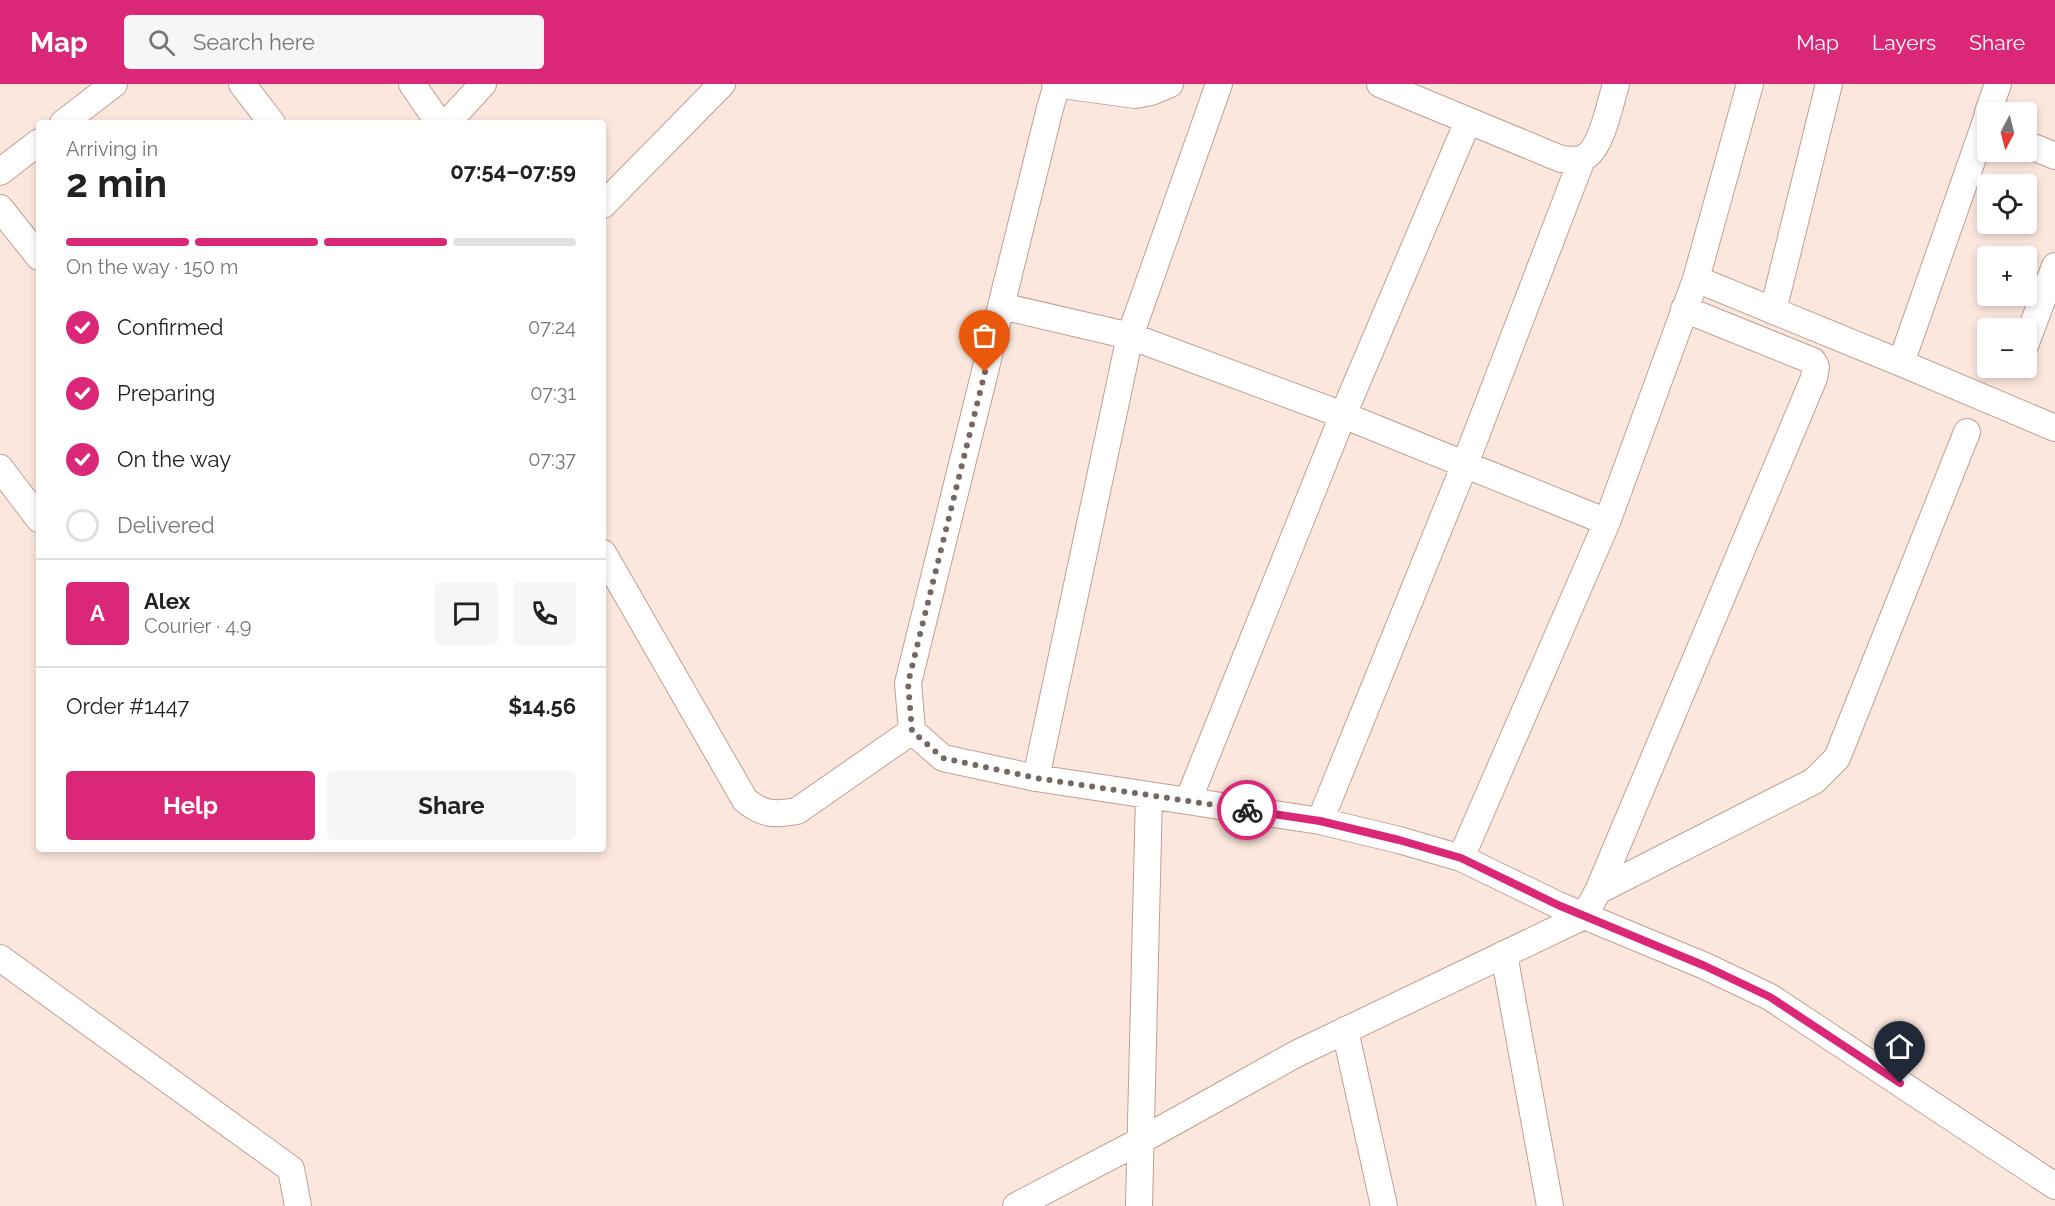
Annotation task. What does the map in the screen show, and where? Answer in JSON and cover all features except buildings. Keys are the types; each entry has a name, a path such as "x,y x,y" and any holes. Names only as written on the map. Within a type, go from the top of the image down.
{"street":[{"path":"67,120 114,84"},
{"path":"242,84 270,120"},
{"path":"412,84 437,120"},
{"path":"450,120 483,84"},
{"path":"606,201 722,84"},
{"path":"1170,84 1151,92 1135,95 1056,85 908,683 912,731 943,758 1036,778 1320,821 1461,858 1584,916 1705,966 1770,997 2055,1186"},
{"path":"1036,778 1130,336 1219,84"},
{"path":"1380,84 1561,159 1582,159"},
{"path":"1320,821 1465,464 1582,159 1593,151 1600,138 1616,84"},
{"path":"1461,858 1607,522 1695,279 1750,84"},
{"path":"1773,311 1829,84"},
{"path":"1993,102 1998,84"},
{"path":"1188,801 1343,415 1468,121"},
{"path":"0,172 36,144"},
{"path":"1901,363 1977,149"},
{"path":"2037,149 2055,156"},
{"path":"0,208 36,253"},
{"path":"2035,318 2055,266"},
{"path":"1695,279 2055,428"},
{"path":"1001,306 1130,336 1343,415 1607,522"},
{"path":"1016,1206 1140,1141 1296,1054 1584,916 1598,891 1810,389 1816,367 1813,360 1684,309"},
{"path":"1598,891 1814,781 1837,758 1967,432"},
{"path":"0,468 36,515"},
{"path":"606,558 745,800 757,810 777,814 796,810 912,731"},
{"path":"1139,1206 1149,795"},
{"path":"1504,954 1550,1206"},
{"path":"0,958 291,1169 297,1206"},
{"path":"1345,1030 1384,1206"}],"way so far":[{"path":"985,372 908,683 912,731 943,758 1036,778 1247,810"}],"route":[{"path":"1247,810 1320,821 1461,858 1558,905 1705,966 1770,997 1900,1083"}]}
